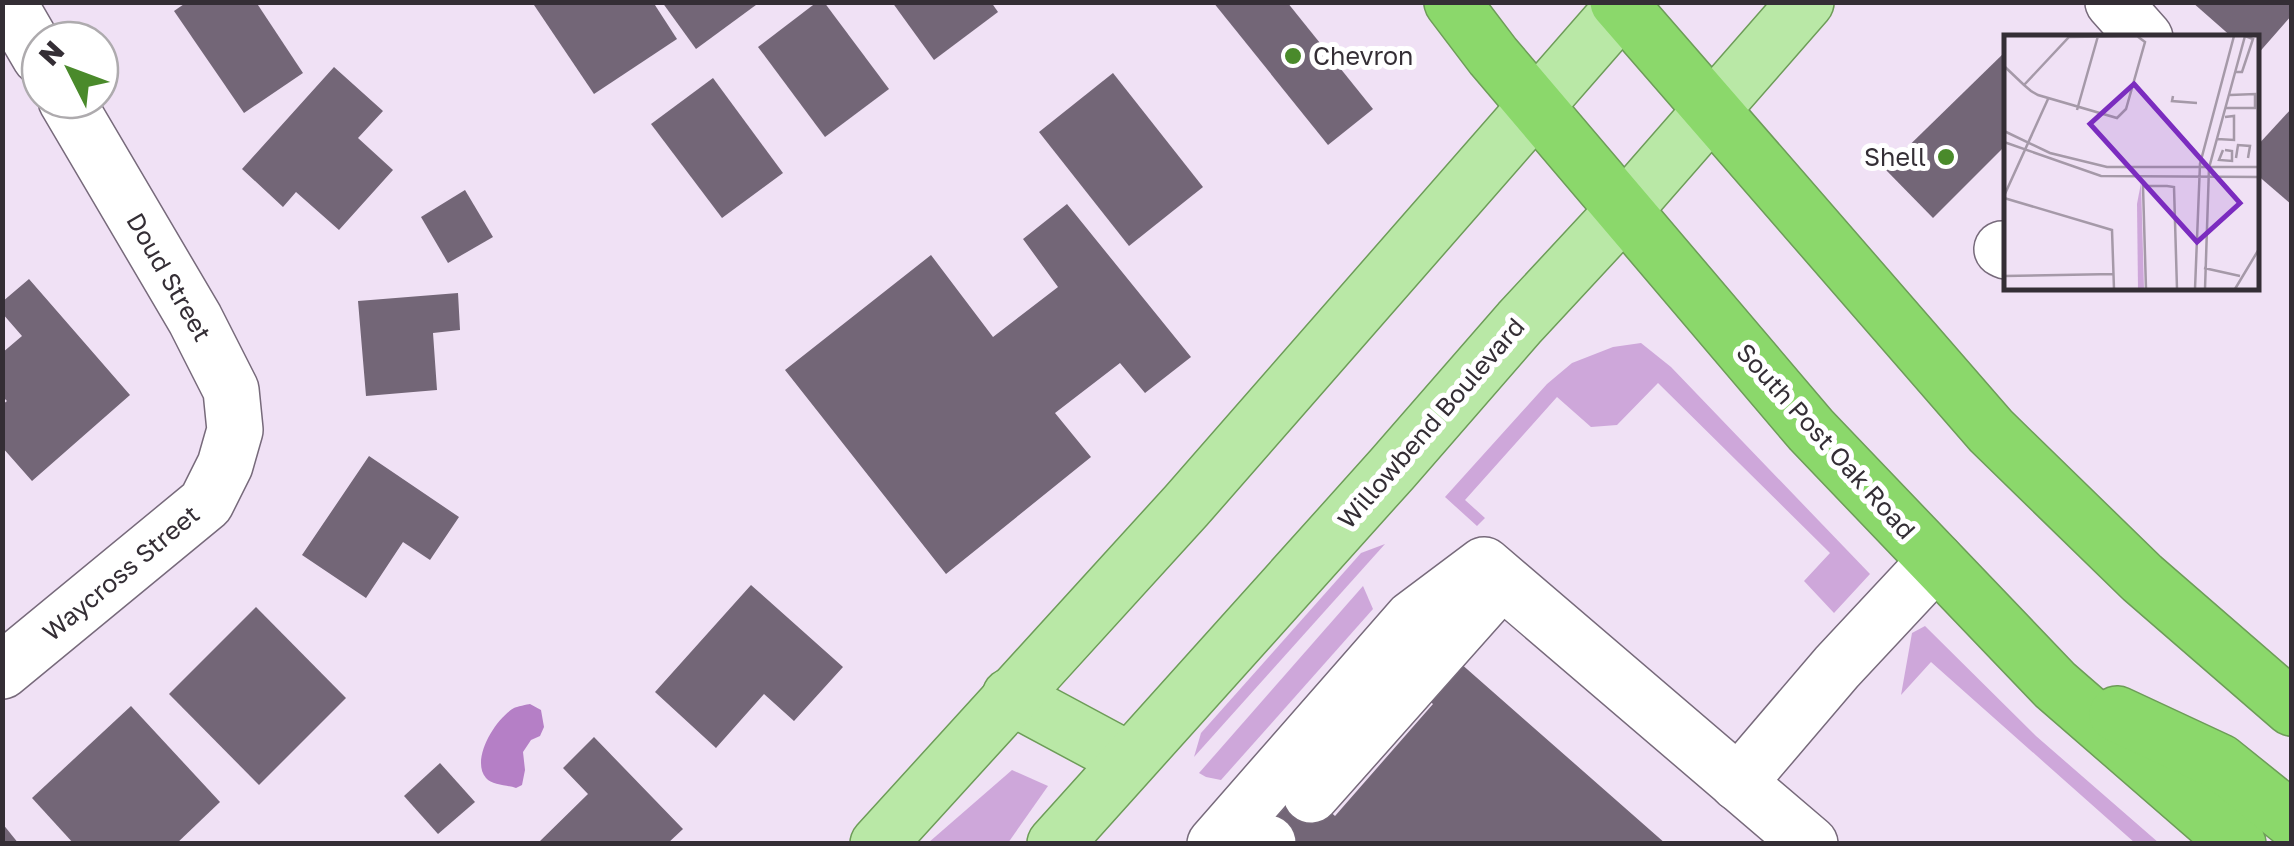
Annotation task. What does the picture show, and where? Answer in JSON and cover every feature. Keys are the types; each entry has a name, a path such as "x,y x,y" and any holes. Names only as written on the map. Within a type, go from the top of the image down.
{"highway":[{"name":"South Post Oak Road","path":"1452,2 1811,430 2055,685 2238,844"},
{"path":"1622,4 1711,112 1991,431 2142,578 2292,708"},
{"path":"2055,685 2220,762 2292,820"}],"main road":[{"name":"Willowbend Boulevard","path":"1056,844 1806,2"},
{"path":"878,844 1186,506 1537,108 1622,4"},
{"path":"1010,696 1129,760"}],"street":[{"path":"2113,2 2141,35"},
{"name":"Doud Street","path":"78,120 196,319 231,390 236,430 226,464"},
{"name":"Waycross Street","path":"2,671 206,504 226,464"},
{"path":"1738,783 1837,667 1936,561"},
{"path":"1239,842 1412,619 1484,565 1810,844"},
{"path":"1311,794 1501,581"}],"shaded area":[{"path":"1641,343 1671,367 1870,574 1834,613 1804,581 1830,553 1658,383 1617,425 1591,427 1557,397 1465,500 1485,518 1477,526 1445,497 1547,384 1572,363 1613,347"},
{"path":"1385,544 1194,757 1201,733 1361,553"},
{"path":"1363,586 1373,609 1221,780 1199,773"},
{"path":"1925,626 2036,736 2159,843 2135,843 1931,662 1901,695 1912,633"},
{"path":"530,704 541,710 544,727 523,752 522,785 516,788 492,782 482,770 487,740 507,713"},
{"path":"1012,770 1048,786 1008,843 928,843"}],"building":[{"path":"187,2 256,2 303,73 244,113 174,11"},
{"path":"532,2 653,2 677,39 594,94"},
{"path":"662,2 760,2 696,49"},
{"path":"817,2 824,2 889,89 825,137 758,47"},
{"path":"892,2 991,2 998,12 934,60"},
{"name":"Chevron","path":"1213,2 1287,2 1373,109 1328,145"},
{"path":"2192,2 2292,2 2292,15 2259,53 2259,35 2230,35"},
{"name":"Shell","path":"2004,53 2004,147 1933,218 1885,169"},
{"path":"334,67 383,111 358,138 393,170 339,230 296,192 283,207 242,169"},
{"path":"1113,73 1203,187 1129,246 1039,132"},
{"path":"713,78 783,173 722,218 651,124"},
{"path":"2292,108 2292,205 2259,177 2259,144"},
{"path":"465,190 493,237 448,263 421,217"},
{"path":"1067,204 1191,357 1145,393 1120,363 1055,413 1091,457 946,574 785,370 931,255 993,337 1058,287 1023,239"},
{"path":"29,279 130,395 32,481 2,447 2,405 7,401 2,396 2,353 22,336 2,313 2,302"},
{"path":"458,293 460,330 433,333 437,390 366,396 358,301"},
{"path":"369,456 459,517 430,560 403,542 366,598 302,555"},
{"path":"751,585 843,667 794,721 764,694 716,748 655,692"},
{"path":"256,607 346,698 259,785 169,694"},
{"path":"1451,655 1666,844 1269,844 1260,836 1303,787 1335,816 1433,704 1419,692"},
{"path":"131,706 220,802 176,844 74,844 32,798"},
{"path":"594,737 683,829 667,844 537,844 588,794 563,768"},
{"path":"440,763 475,802 438,834 404,796"},
{"path":"2,823 19,844 2,844"}],"place":[{"name":"Chevron","path":"1293,56"},
{"name":"Shell","path":"1946,157"}]}
